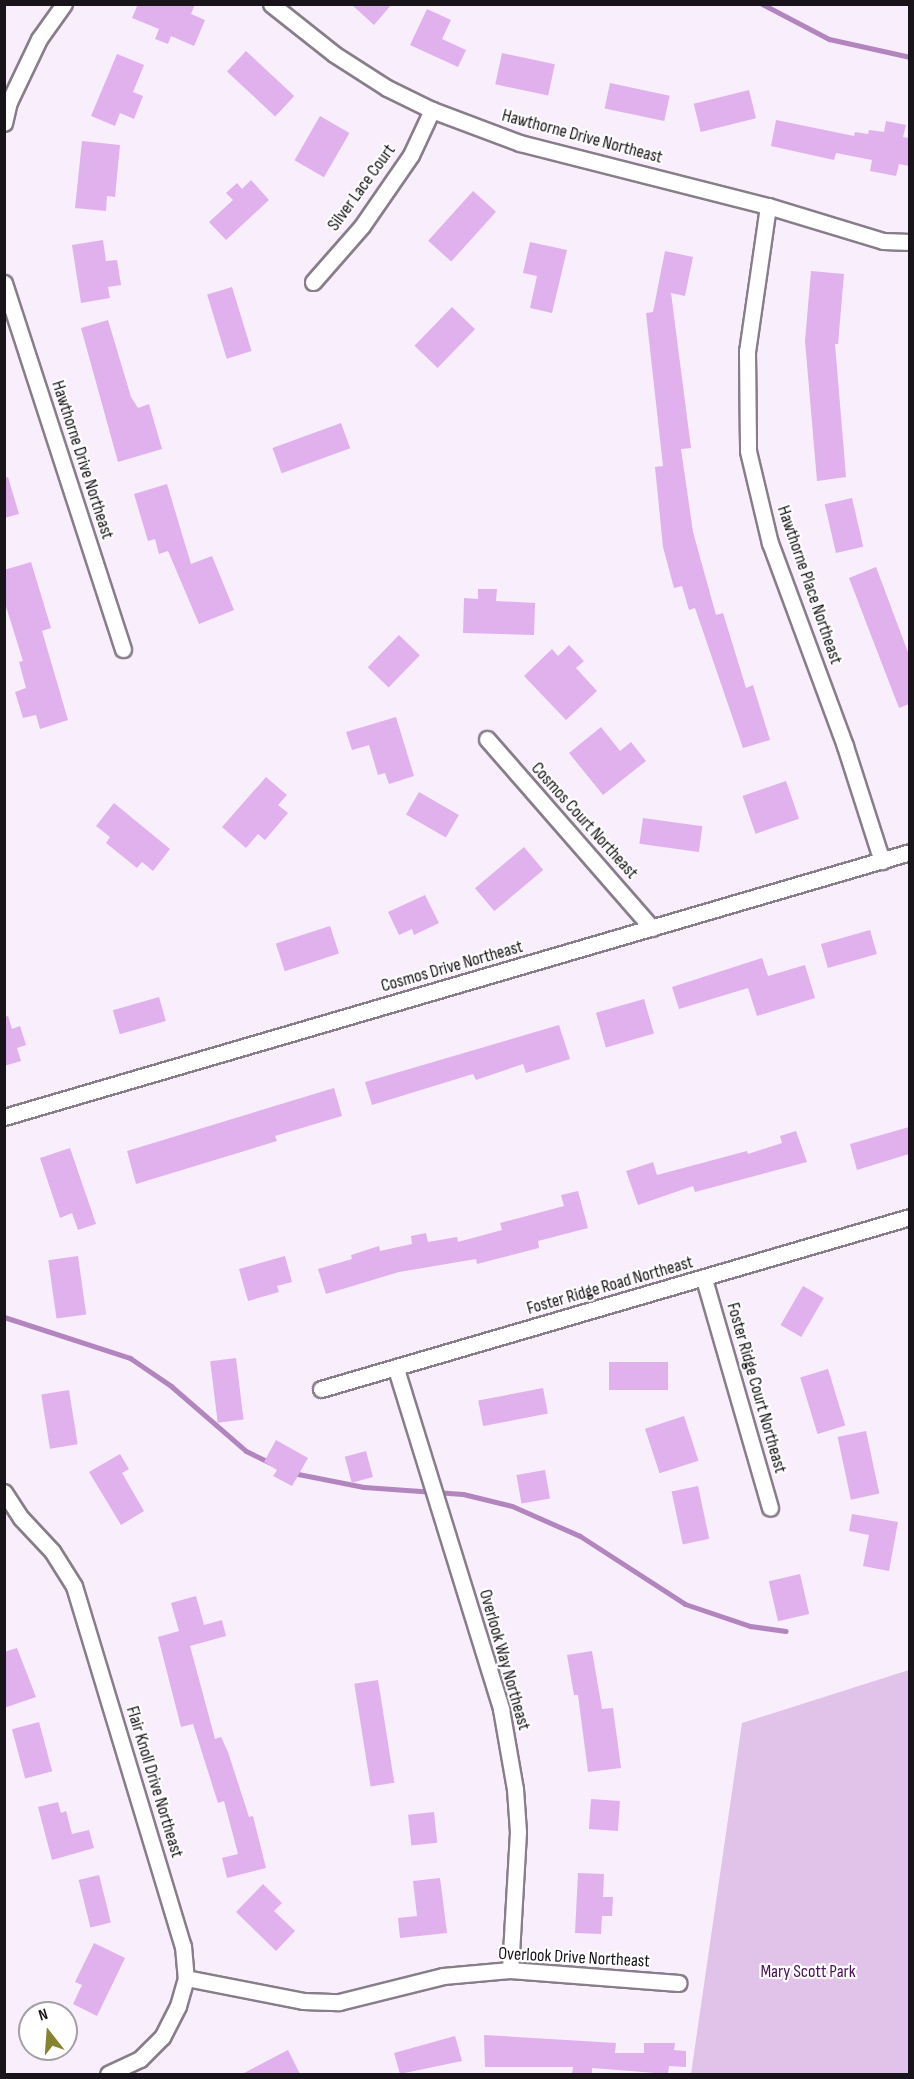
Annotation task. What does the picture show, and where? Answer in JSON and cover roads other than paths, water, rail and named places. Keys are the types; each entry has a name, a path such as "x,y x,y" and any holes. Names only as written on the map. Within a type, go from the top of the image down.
{"street":[{"path":"4,123 9,102 39,39 64,4"},
{"name":"Hawthorne Drive Northeast","path":"271,4 334,54 432,110 520,143 768,206 883,241 909,242"},
{"name":"Silver Lace Court","path":"313,282 362,226 411,154 432,110"},
{"name":"Hawthorne Place Northeast","path":"768,206 747,351 748,451 770,543 845,746 882,861"},
{"name":"Hawthorne Drive Northeast","path":"4,282 7,300 123,649"},
{"name":"Cosmos Court Northeast","path":"487,739 652,928"},
{"name":"Cosmos Drive Northeast","path":"4,1118 909,852"},
{"name":"Foster Ridge Road Northeast","path":"321,1389 704,1279 909,1217"},
{"name":"Foster Ridge Court Northeast","path":"704,1279 770,1508"},
{"name":"Overlook Way Northeast","path":"396,1369 501,1710 515,1789 518,1832 510,1970"},
{"name":"Flair Knoll Drive Northeast","path":"4,1492 21,1518 52,1551 74,1586 183,1946 186,1978 178,2007 162,2037 140,2059 108,2074"},
{"name":"Overlook Drive Northeast","path":"186,1978 303,2001 339,2002 443,1976 510,1970 678,1983"}],"waterway":[{"path":"762,4 829,39 910,57"},
{"path":"4,1317 130,1358 171,1386 246,1451 271,1463"},
{"path":"293,1473 364,1487 463,1494 512,1506 580,1536 685,1604 750,1626 786,1631"}],"park label":[{"name":"Mary Scott Park","path":"808,1972"}]}
